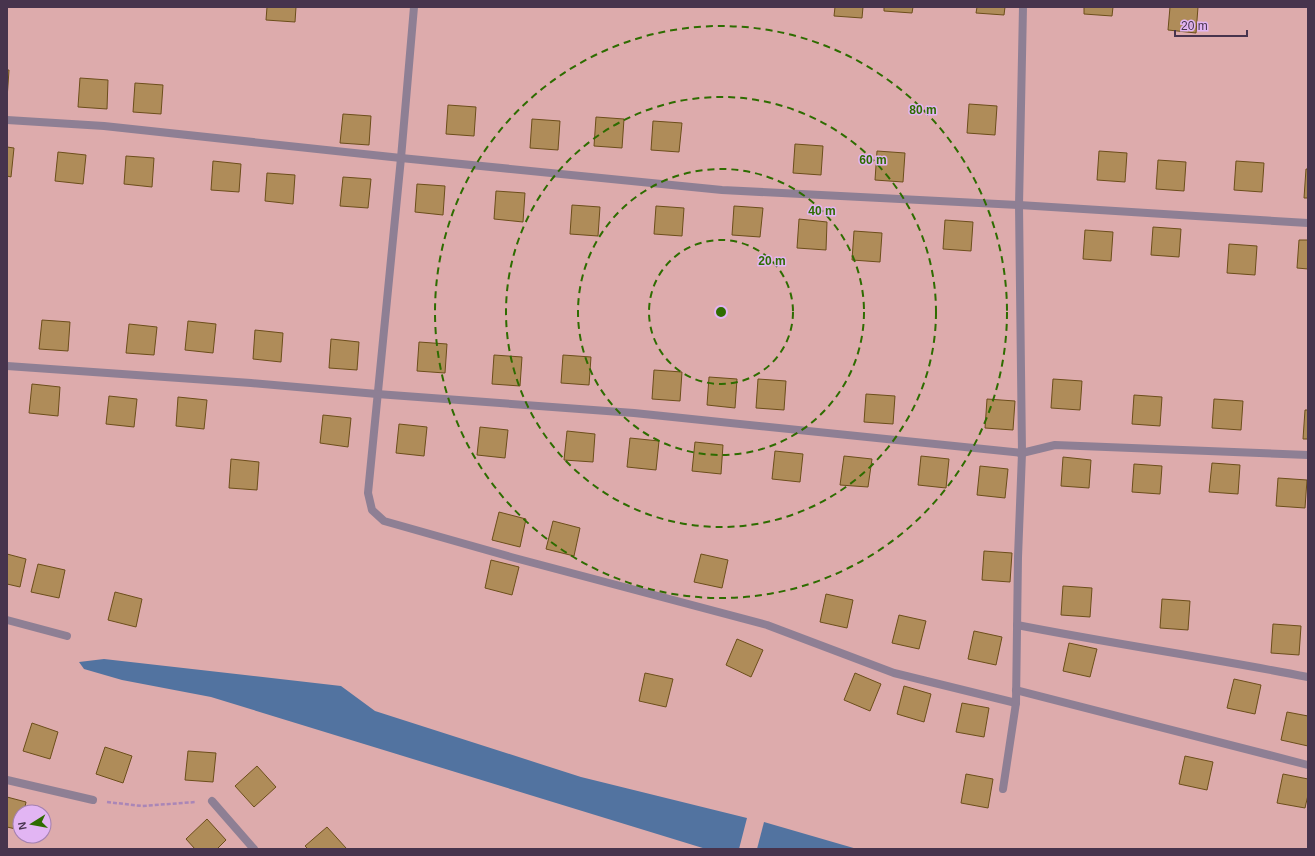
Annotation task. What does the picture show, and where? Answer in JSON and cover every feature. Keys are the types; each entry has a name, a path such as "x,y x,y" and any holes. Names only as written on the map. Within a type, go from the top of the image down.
{"lane":[{"path":"414,7 401,158 368,493 372,510 384,521 767,625 894,673 1016,703"},
{"path":"1003,789 1016,703 1022,453 1019,205 1023,7"},
{"path":"7,120 104,126 401,158 722,190 1019,205 1308,223"},
{"path":"7,366 243,382 377,394 634,413 1022,453 1055,445 1308,455"},
{"path":"7,620 67,636"},
{"path":"1017,625 1308,677"},
{"path":"1016,690 1308,765"},
{"path":"7,780 93,800"},
{"path":"212,801 254,849"}],"path":[{"path":"93,800 142,806 175,805 212,801"}],"shaded area":[{"path":"7,7 1308,7 1308,849 7,849"}],"water":[{"path":"104,659 341,686 375,711 581,777 747,818 739,849 706,849 211,697 122,680 84,669 79,662"},
{"path":"764,822 857,849 757,849"}],"building":[{"path":"267,7 296,7 295,22 266,20"},
{"path":"835,7 863,7 862,18 834,16"},
{"path":"884,7 913,7 912,13 884,11"},
{"path":"977,7 1005,7 1004,15 976,13"},
{"path":"1084,7 1113,7 1112,16 1084,14"},
{"path":"1170,7 1198,7 1196,33 1168,30"},
{"path":"7,70 9,70 7,99"},
{"path":"80,78 108,80 107,109 78,107"},
{"path":"135,83 163,85 161,114 133,112"},
{"path":"969,104 997,106 995,135 967,133"},
{"path":"448,105 476,107 474,136 446,134"},
{"path":"343,114 371,116 369,145 340,143"},
{"path":"596,117 624,119 622,148 594,146"},
{"path":"532,119 560,121 558,150 530,148"},
{"path":"653,121 682,123 679,152 651,150"},
{"path":"795,144 823,146 821,175 793,173"},
{"path":"7,147 14,148 11,177 7,176"},
{"path":"877,151 905,153 903,182 875,180"},
{"path":"1099,151 1127,153 1125,182 1097,180"},
{"path":"58,152 86,155 83,184 55,181"},
{"path":"126,156 154,158 152,187 124,184"},
{"path":"1158,160 1186,162 1184,191 1156,189"},
{"path":"213,161 241,164 239,192 211,190"},
{"path":"1236,161 1264,163 1262,192 1234,190"},
{"path":"1306,169 1308,169 1308,198 1304,198"},
{"path":"267,173 295,175 293,204 265,201"},
{"path":"343,177 371,179 368,208 340,206"},
{"path":"417,184 445,186 443,215 415,212"},
{"path":"496,191 525,193 523,222 494,219"},
{"path":"572,205 600,207 598,236 570,234"},
{"path":"656,206 684,208 682,236 654,234"},
{"path":"734,206 763,208 760,237 732,235"},
{"path":"799,219 827,222 826,250 797,248"},
{"path":"945,220 973,222 971,251 943,249"},
{"path":"1153,227 1181,229 1179,257 1151,255"},
{"path":"1085,230 1113,232 1111,261 1083,259"},
{"path":"854,231 882,233 880,262 852,260"},
{"path":"1299,240 1308,240 1308,269 1297,268"},
{"path":"1229,244 1257,246 1255,275 1227,273"},
{"path":"42,320 70,322 68,351 39,349"},
{"path":"188,321 216,324 213,353 185,350"},
{"path":"129,324 157,327 154,355 126,353"},
{"path":"255,330 283,333 281,362 253,359"},
{"path":"331,339 359,342 357,370 329,368"},
{"path":"419,342 447,344 445,373 417,371"},
{"path":"494,355 522,357 520,386 492,384"},
{"path":"563,355 591,357 589,385 561,383"},
{"path":"654,370 682,372 680,401 652,399"},
{"path":"709,377 737,379 735,408 707,405"},
{"path":"758,379 786,381 784,410 756,408"},
{"path":"1053,379 1082,381 1080,410 1051,408"},
{"path":"32,384 60,387 58,416 29,413"},
{"path":"866,394 895,396 893,424 864,422"},
{"path":"1134,395 1162,397 1160,426 1132,424"},
{"path":"109,396 137,399 134,427 106,424"},
{"path":"178,397 207,400 204,429 176,426"},
{"path":"987,399 1015,401 1013,430 985,428"},
{"path":"1214,399 1243,401 1241,430 1212,428"},
{"path":"1305,410 1308,410 1308,439 1303,439"},
{"path":"323,415 351,418 348,447 320,443"},
{"path":"399,424 427,427 424,456 396,453"},
{"path":"480,427 508,430 505,458 477,455"},
{"path":"567,431 595,434 593,462 564,460"},
{"path":"630,438 659,441 656,470 627,467"},
{"path":"695,442 723,445 721,474 692,471"},
{"path":"775,451 803,454 800,482 772,479"},
{"path":"844,456 872,459 868,487 840,485"},
{"path":"921,456 949,459 946,488 918,485"},
{"path":"1063,457 1091,460 1089,488 1061,486"},
{"path":"231,459 259,462 257,490 229,488"},
{"path":"1212,463 1240,465 1238,494 1209,492"},
{"path":"1134,464 1162,466 1160,494 1132,492"},
{"path":"980,466 1008,469 1005,498 977,495"},
{"path":"1278,478 1307,480 1305,508 1276,506"},
{"path":"499,512 526,519 520,547 492,540"},
{"path":"553,521 580,528 574,556 546,549"},
{"path":"984,551 1012,553 1010,582 982,580"},
{"path":"7,554 26,559 20,587 7,584"},
{"path":"701,554 728,560 722,588 694,582"},
{"path":"491,560 519,567 512,595 485,588"},
{"path":"38,564 65,570 59,598 31,592"},
{"path":"1063,586 1092,588 1090,617 1061,615"},
{"path":"115,592 142,599 136,627 108,620"},
{"path":"826,594 853,600 847,628 820,622"},
{"path":"1162,599 1190,601 1188,630 1160,628"},
{"path":"899,615 926,621 919,649 892,643"},
{"path":"1273,624 1301,626 1299,655 1271,653"},
{"path":"974,631 1002,637 996,665 968,659"},
{"path":"737,639 763,650 751,677 726,665"},
{"path":"1069,643 1097,649 1090,677 1063,671"},
{"path":"645,673 673,679 666,707 639,701"},
{"path":"855,673 881,684 870,711 844,700"},
{"path":"1234,679 1261,685 1255,714 1227,708"},
{"path":"904,686 931,694 924,722 897,714"},
{"path":"962,703 989,708 984,737 956,732"},
{"path":"1287,712 1308,716 1308,746 1281,740"},
{"path":"32,723 58,732 50,759 23,751"},
{"path":"105,747 132,756 123,783 96,774"},
{"path":"188,751 216,753 213,782 185,780"},
{"path":"1185,756 1213,762 1207,790 1179,784"},
{"path":"257,766 276,787 254,807 235,786"},
{"path":"966,774 993,779 988,808 961,803"},
{"path":"1283,774 1308,779 1308,795 1305,808 1277,803"},
{"path":"7,797 26,802 26,804 12,804 12,828 7,827"},
{"path":"207,819 226,840 217,849 195,849 186,839"},
{"path":"327,827 346,848 308,849 305,846"}]}
